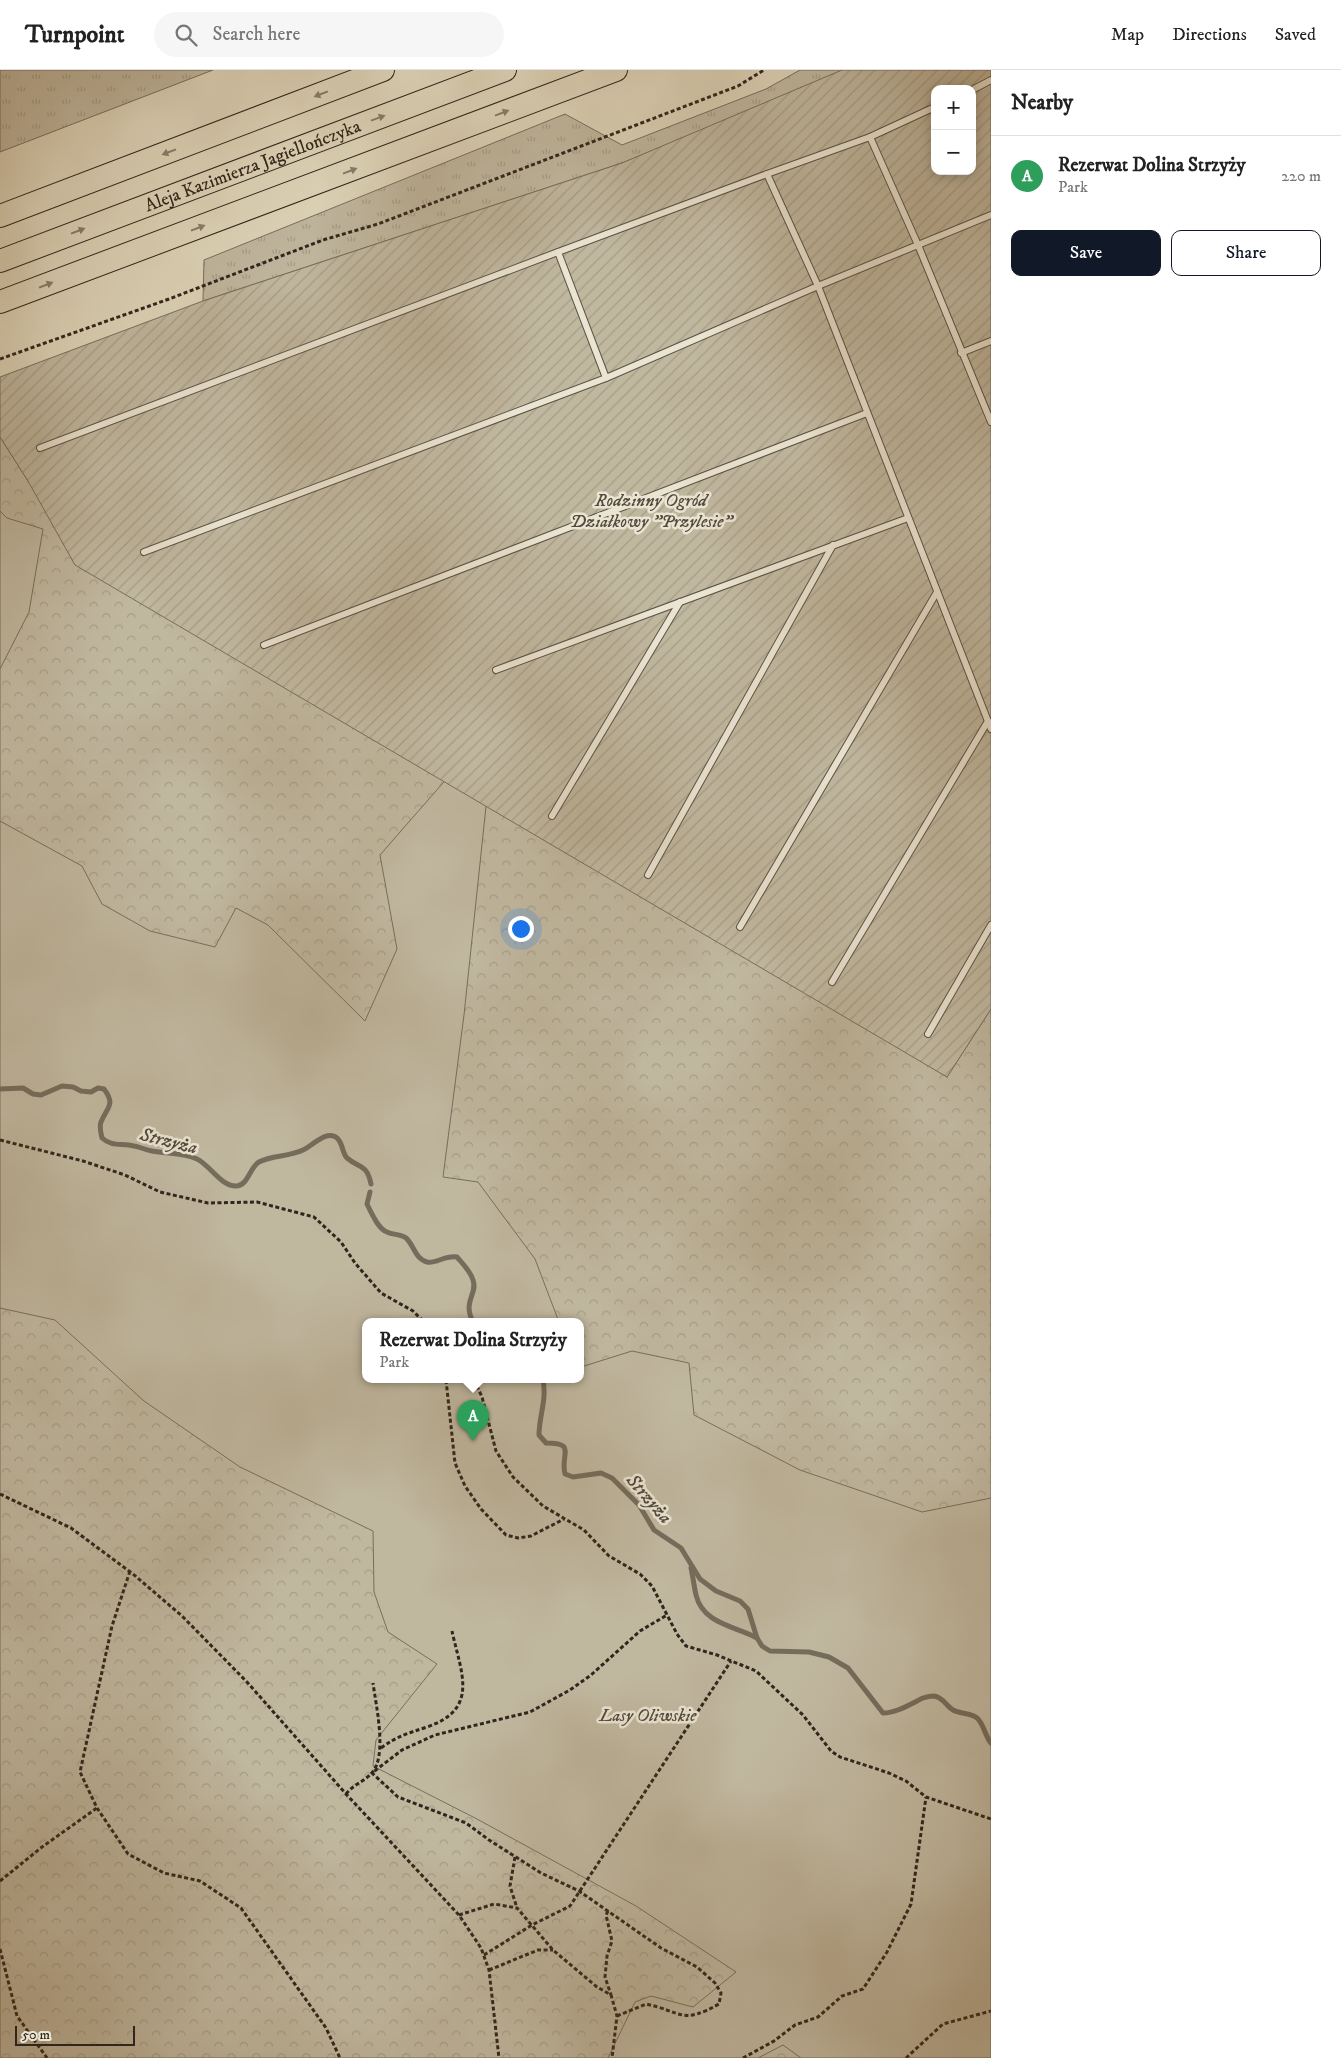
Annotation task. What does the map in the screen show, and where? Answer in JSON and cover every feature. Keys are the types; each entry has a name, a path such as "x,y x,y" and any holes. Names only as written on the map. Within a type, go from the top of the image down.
{"highway":[{"path":"0,216 383,70"},
{"name":"Aleja Kazimierza Jagiellończyka","path":"0,261 505,70"},
{"path":"0,302 616,70"},
{"path":"0,209 63,192"}],"lane":[{"path":"976,88 991,80"},
{"path":"40,448 558,252 870,137 931,109"},
{"path":"870,137 918,245 991,422"},
{"path":"768,174 818,286 991,729"},
{"path":"144,552 606,378 818,286 991,215"},
{"path":"558,252 606,378"},
{"path":"961,353 991,341"},
{"path":"264,645 867,414"},
{"path":"496,670 908,518"},
{"path":"648,875 833,546"},
{"path":"740,927 937,592"},
{"path":"552,816 680,602"},
{"path":"832,982 988,721"},
{"path":"928,1034 991,925"}],"path":[{"path":"0,359 169,299 323,240 378,224 738,86 764,70"},
{"path":"0,1140 125,1175 160,1192 208,1203 257,1202 314,1217 340,1242 381,1293 420,1318"},
{"path":"446,1383 455,1463 465,1486 481,1509 506,1536 518,1538 531,1536 564,1519"},
{"path":"475,1383 482,1397 496,1450 513,1477 543,1506 584,1530 608,1556 640,1574 652,1586 666,1615 686,1646 756,1671 803,1715 830,1751 840,1757 889,1773 906,1781 926,1797 991,1819"},
{"path":"0,1494 72,1528 130,1571 189,1622 247,1682 346,1794 459,1915 472,1933 490,1970 499,2058"},
{"path":"130,1571 112,1626 80,1772 97,1808 128,1854 164,1873 200,1881 241,1908 326,2028 340,2058"},
{"path":"346,1794 402,1750 435,1735 530,1712 570,1690 591,1675 640,1631 666,1615"},
{"path":"381,1748 396,1737 443,1721 460,1704 464,1688 452,1631"},
{"path":"484,1955 532,1925 570,1906 731,1661"},
{"path":"372,1773 381,1748 373,1683"},
{"path":"372,1773 398,1797 466,1822 541,1873 579,1891 661,1948 697,1968 715,1983 721,1993 718,2004 702,2014 687,2017 646,2004 617,2016"},
{"path":"743,2058 774,2041 795,2025 818,2017 842,1996 863,1989 887,1952 911,1904 926,1797"},
{"path":"0,1881 42,1847 97,1808"},
{"path":"515,1857 510,1886 517,1908 553,1950 597,1987 611,1995"},
{"path":"459,1915 494,1904 517,1908"},
{"path":"608,1911 606,1915 612,1940 607,1956 605,1977 617,2016 612,2058"},
{"path":"0,1949 17,2016 47,2058"},
{"path":"490,1970 538,1950 553,1950"},
{"path":"906,2058 943,2024 991,2011"}],"green space":[{"path":"0,70 213,70 0,152"},
{"path":"800,70 858,70 622,163 203,301 204,260 565,114 622,145 766,89"},
{"name":"Rodzinny Ogród Działkowy \"Przylesie\"","path":"842,70 991,70 991,1009 947,1077 75,565 28,481 0,437 0,377 203,301 622,163"},
{"name":"Lasy Oliwskie","path":"0,437 28,481 947,1077 991,1009 991,2058 0,2058"},
{"path":"0,511 7,518 43,529 29,612 0,669"},
{"path":"449,776 487,797 464,1015 443,1177 478,1182 535,1259 557,1318 362,1318 362,1383 584,1383 584,1366 632,1351 689,1363 694,1415 800,1470 922,1512 991,1498 991,2058 801,2058 783,2045 758,2058 608,2058 635,2002 651,1996 693,2007 736,1972 636,1906 477,1819 373,1766 376,1740 437,1664 388,1632 374,1592 373,1531 240,1467 144,1401 55,1320 0,1308 0,821 82,866 102,904 150,931 215,947 236,908 268,925 365,1021 397,949 380,855"}],"waterway":[{"name":"Strzyża","path":"0,1089 23,1088 33,1094 41,1095 62,1086 91,1092 98,1088 104,1089 108,1094 110,1103 100,1124 100,1130 102,1138 106,1141 113,1144 136,1146 152,1151 192,1157 202,1162 226,1183 237,1186 244,1183 259,1162 298,1152 324,1137 333,1136 339,1140 347,1158 365,1170 371,1184"},
{"name":"Strzyża","path":"370,1192 367,1204 375,1220 384,1230 406,1238 417,1255 427,1262 457,1257 466,1268 472,1277 474,1285 469,1303 472,1318"},
{"name":"Strzyża","path":"543,1383 544,1394 539,1435 546,1443 561,1445 564,1448 565,1474 573,1477 601,1473 612,1478 639,1505 654,1530 681,1548 700,1579 716,1591 740,1601 748,1609 757,1638 762,1646 770,1651 809,1652 829,1657 848,1668 883,1713 898,1710 924,1698 937,1697 953,1710 976,1717 982,1724 991,1743"},
{"path":"691,1568 696,1595 705,1612 721,1623 757,1638"}],"place":[{"name":"Rezerwat Dolina Strzyży","path":"473,1441"}]}
